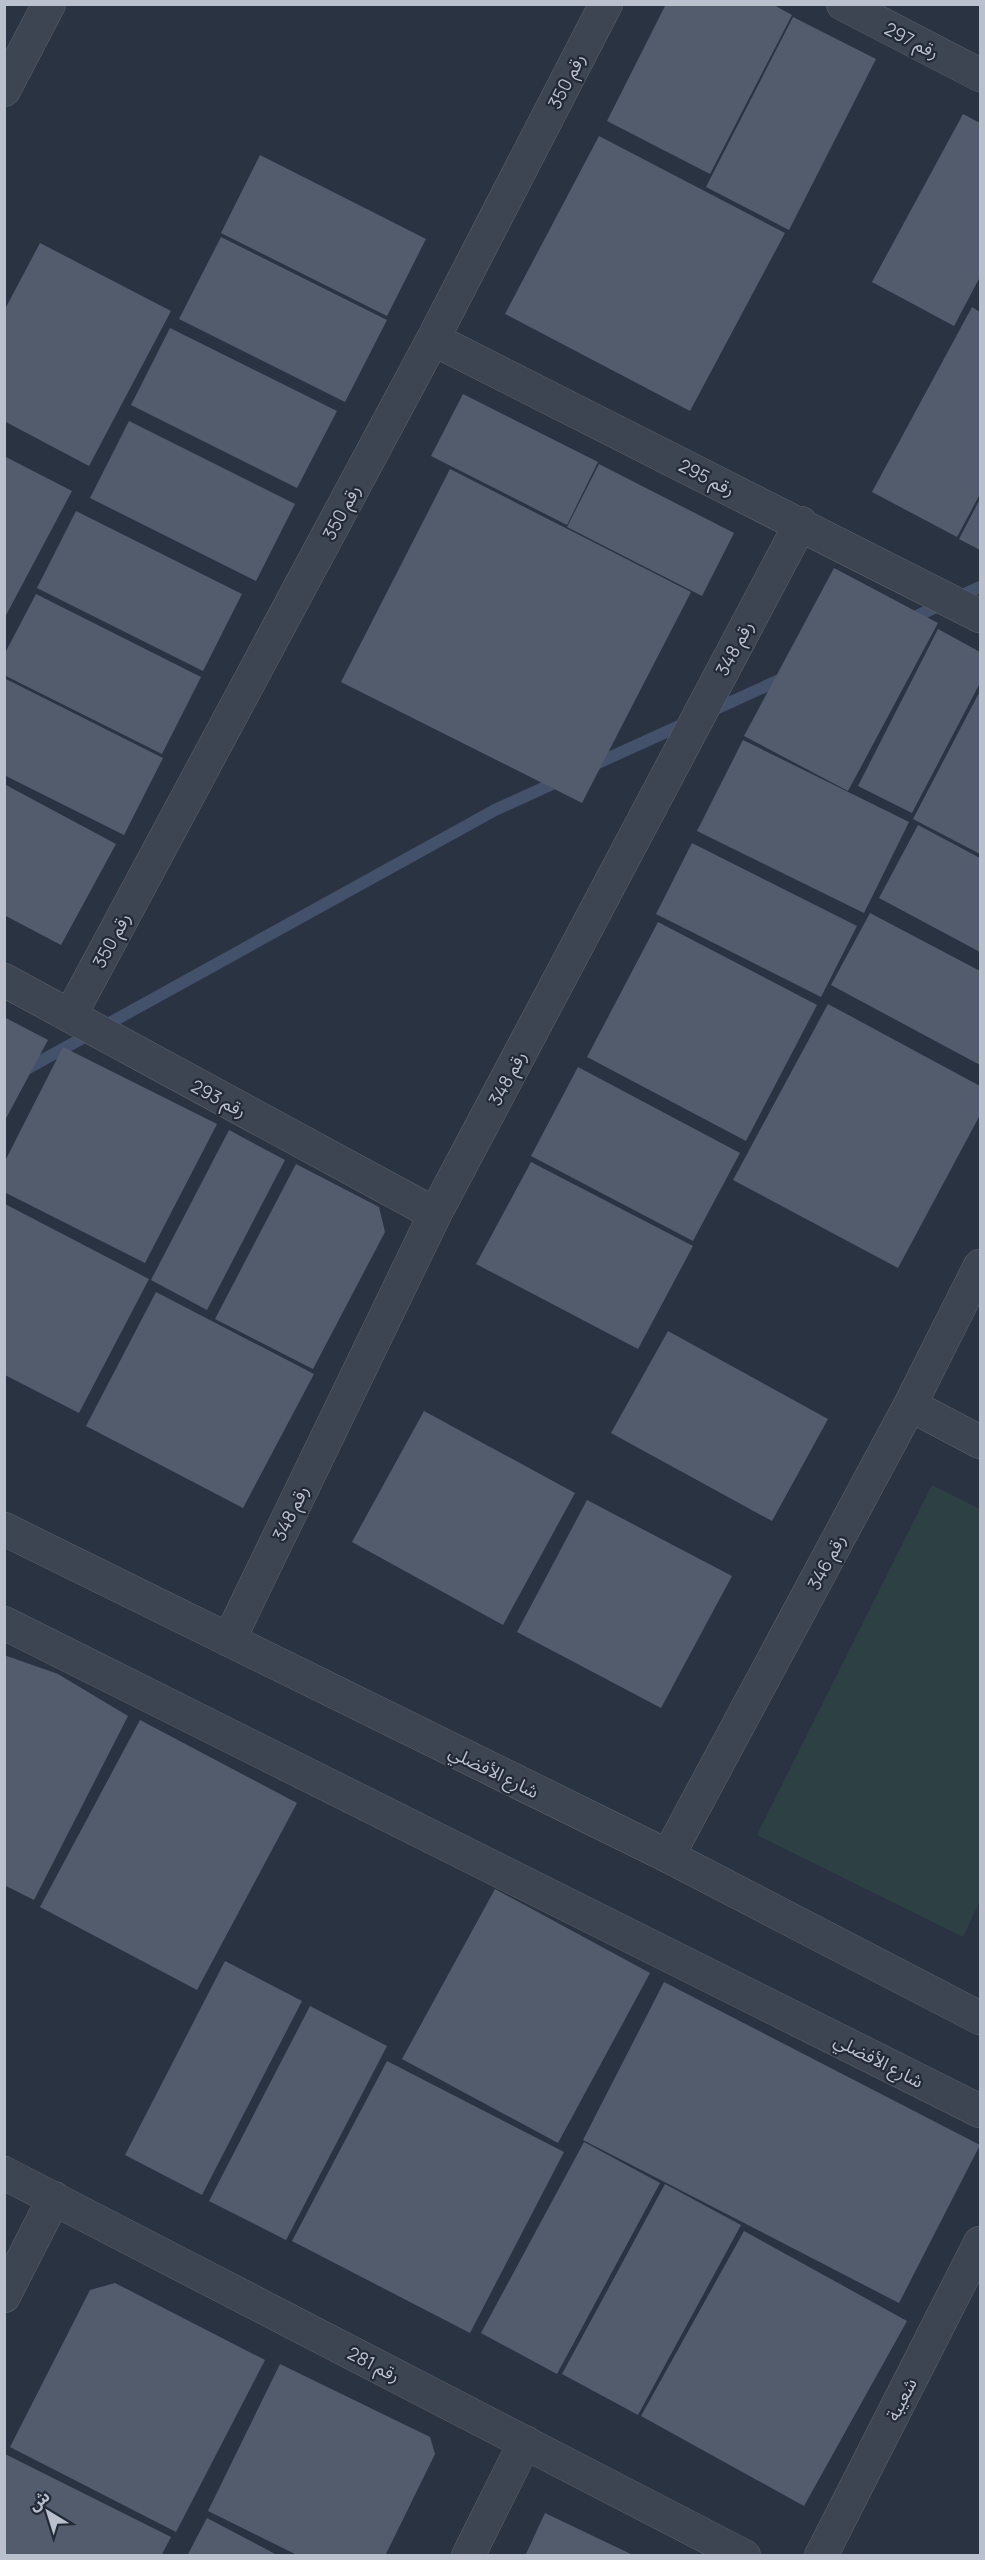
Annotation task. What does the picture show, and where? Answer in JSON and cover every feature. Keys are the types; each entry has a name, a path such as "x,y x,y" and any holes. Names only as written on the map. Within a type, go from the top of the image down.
{"street":[{"path":"4,90 49,4"},
{"name":"رقم 350","path":"70,1016 433,339 606,4"},
{"name":"رقم 297","path":"843,4 981,75"},
{"name":"رقم 295","path":"433,339 981,616"},
{"name":"رقم 348","path":"229,1640 435,1214 801,523"},
{"name":"رقم 293","path":"4,980 435,1214"},
{"name":"رقم 346","path":"668,1856 910,1405 981,1266"},
{"path":"910,1405 981,1442"},
{"name":"شارع الأفضلي","path":"4,1528 668,1856 981,2018"},
{"name":"شارع الأفضلي","path":"4,1623 981,2111"},
{"name":"رقم 281","path":"4,2173 744,2556"},
{"path":"4,2296 54,2198"},
{"name":"شعيبة","path":"820,2556 981,2243"},
{"path":"468,2556 525,2442"}],"green space":[{"path":"932,1485 980,1509 980,1901 963,1937 757,1835"}],"building":[{"path":"666,4 772,4 792,15 710,174 607,121"},
{"path":"793,17 876,59 789,230 706,187"},
{"path":"963,114 980,123 980,277 954,326 872,282"},
{"path":"599,136 785,233 690,411 505,314"},
{"path":"260,155 426,239 387,316 221,233"},
{"path":"221,237 387,320 345,402 179,319"},
{"path":"40,243 171,311 89,466 4,421 4,311"},
{"path":"972,307 980,312 980,494 957,537 872,492"},
{"path":"170,328 337,411 297,488 131,405"},
{"path":"463,394 598,462 567,525 431,456"},
{"path":"129,421 295,504 256,581 90,498"},
{"path":"4,456 72,491 4,619"},
{"path":"599,464 734,533 702,596 567,527"},
{"path":"450,469 691,592 582,803 341,682"},
{"path":"980,499 980,550 959,539"},
{"path":"76,511 242,594 203,671 37,588"},
{"path":"834,568 938,623 848,791 744,736"},
{"path":"36,594 201,677 162,754 4,675 4,655"},
{"path":"938,629 980,652 980,683 912,813 858,786"},
{"path":"4,678 163,758 124,835 4,775"},
{"path":"980,691 980,854 913,819"},
{"path":"743,740 909,822 864,913 697,831"},
{"path":"4,784 116,844 61,945 4,915"},
{"path":"918,825 980,858 980,952 879,898"},
{"path":"692,843 857,926 821,997 656,914"},
{"path":"870,913 980,971 980,1065 831,985"},
{"path":"658,922 817,1005 746,1141 587,1057"},
{"path":"828,1004 980,1086 980,1115 898,1268 733,1180"},
{"path":"4,1017 48,1040 4,1122"},
{"path":"63,1047 217,1124 145,1263 4,1192 4,1163"},
{"path":"578,1067 740,1153 693,1241 531,1156"},
{"path":"229,1130 285,1160 207,1310 151,1280"},
{"path":"531,1162 693,1246 638,1349 476,1264"},
{"path":"296,1164 379,1207 385,1232 313,1369 215,1319"},
{"path":"5,1204 149,1279 79,1413 5,1375"},
{"path":"156,1292 314,1374 243,1508 86,1426"},
{"path":"668,1331 828,1419 772,1521 611,1433"},
{"path":"424,1411 575,1493 503,1625 352,1542"},
{"path":"587,1500 732,1576 661,1708 517,1632"},
{"path":"4,1655 58,1674 128,1716 34,1900 4,1885"},
{"path":"140,1720 297,1803 197,1990 40,1907"},
{"path":"495,1889 650,1973 558,2143 402,2059"},
{"path":"225,1961 302,2001 202,2195 125,2155"},
{"path":"664,1982 980,2145 899,2303 583,2140"},
{"path":"310,2006 387,2046 286,2240 209,2201"},
{"path":"387,2061 564,2152 470,2333 292,2241"},
{"path":"584,2142 660,2183 557,2374 481,2333"},
{"path":"665,2184 741,2225 638,2415 562,2374"},
{"path":"744,2231 907,2321 804,2506 641,2416"},
{"path":"115,2283 265,2360 176,2532 10,2447 90,2290"},
{"path":"280,2364 430,2437 435,2454 385,2556 299,2556 208,2511"},
{"path":"5,2454 171,2537 161,2556 4,2556"},
{"path":"545,2513 635,2556 525,2556"},
{"path":"207,2518 279,2556 187,2556"}],"waterway":[{"path":"908,620 980,587"},
{"path":"709,712 786,677"},
{"path":"589,767 688,722"},
{"path":"21,1072 495,810 563,779"}]}
